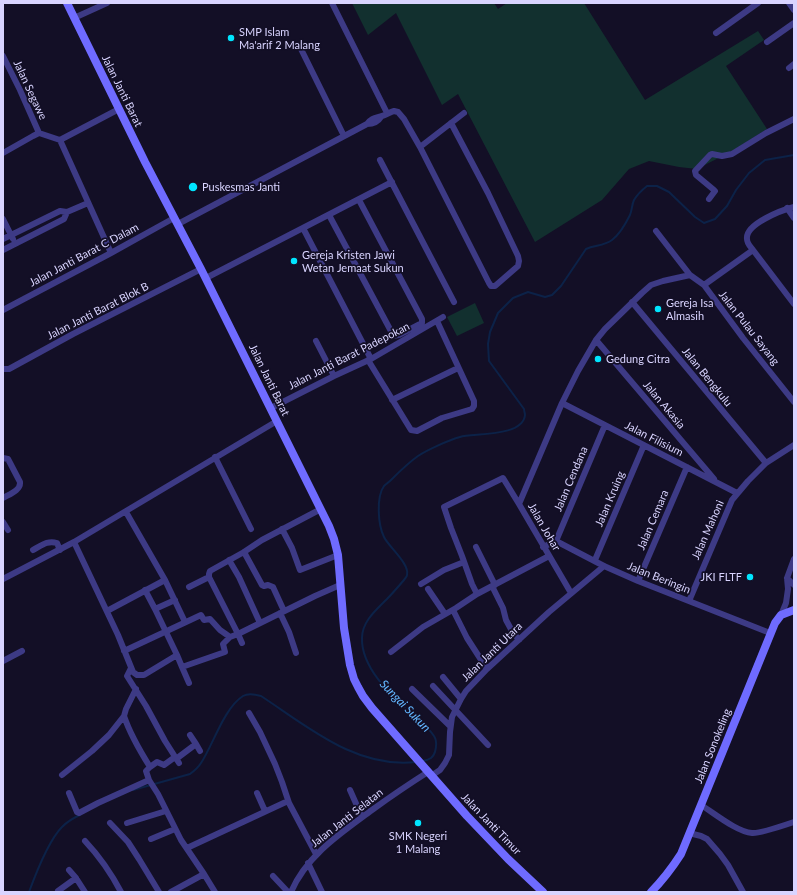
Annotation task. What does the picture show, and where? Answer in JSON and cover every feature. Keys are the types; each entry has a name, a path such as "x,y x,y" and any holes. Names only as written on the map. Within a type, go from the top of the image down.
{"street":[{"name":"Jalan Janti Barat","path":"67,3 119,110 202,269 329,526 338,555 344,628 347,650 354,679 363,696 372,708 428,772"},
{"path":"74,18 107,3"},
{"path":"332,3 387,113 394,111 401,115 420,147 489,283 491,286 495,286 518,266 518,256 488,193 451,123"},
{"path":"716,32 758,3"},
{"path":"789,3 794,10"},
{"path":"767,42 794,23"},
{"path":"300,47 344,136"},
{"name":"Jalan Segawe","path":"3,56 39,133"},
{"path":"3,153 39,133 60,140 119,110"},
{"name":"Jalan Janti Barat C Dalam","path":"3,310 111,253 344,136 367,124 369,120 387,113"},
{"path":"420,147 464,113"},
{"path":"709,199 715,191 696,175 695,171 710,154 722,156 732,154 766,133 794,119"},
{"path":"60,140 111,253"},
{"path":"380,160 454,302"},
{"path":"206,278 392,182"},
{"path":"329,215 392,333 394,336 399,335 422,323 422,319 359,200"},
{"path":"3,239 60,211 67,212 88,203"},
{"path":"794,207 787,208 761,221 750,230 747,235 747,241 753,250 794,304"},
{"path":"787,208 794,218"},
{"path":"3,250 64,219 67,212"},
{"path":"3,219 15,244"},
{"path":"303,228 392,400 410,429 414,431 417,431 442,418 472,409 474,406 474,401 437,321"},
{"name":"Jalan Pulau Sayang","path":"656,231 690,275 704,285 743,338 794,402"},
{"path":"704,285 753,250"},
{"name":"Jalan Janti Barat Blok B","path":"3,369 9,369 73,334 202,269"},
{"name":"Jalan Johar","path":"571,593 519,504 562,403 596,340 632,302 652,285 690,275"},
{"name":"Jalan Bengkulu","path":"632,302 766,463"},
{"name":"Jalan Janti Barat Padepokan","path":"271,408 370,359 443,317"},
{"name":"Jalan Akasia","path":"596,340 716,482"},
{"path":"316,341 334,376"},
{"path":"392,400 458,368"},
{"name":"Jalan Filisium","path":"562,403 737,493"},
{"path":"3,579 60,550 126,512 277,420"},
{"name":"Jalan Cendana","path":"556,541 605,426"},
{"name":"Jalan Kruing","path":"595,560 644,445"},
{"name":"Jalan Mahoni","path":"689,601 728,509 737,493 766,463 794,445"},
{"path":"215,457 251,528"},
{"path":"3,458 8,459 21,485 20,488 3,498"},
{"name":"Jalan Cemara","path":"638,580 687,467"},
{"path":"477,594 444,507 502,478 519,504"},
{"path":"242,643 209,577 210,571 262,540 321,509"},
{"path":"126,512 165,580 185,622"},
{"path":"3,522 8,530"},
{"path":"282,529 292,548 300,570 338,555"},
{"path":"33,550 51,541 57,543 60,550"},
{"path":"543,546 556,541"},
{"name":"Jalan Beringin","path":"556,541 604,566 770,634"},
{"path":"74,542 118,635 133,672 137,675 144,675 177,655"},
{"path":"476,547 503,608 506,620 519,640"},
{"path":"244,552 262,585 268,585 273,588 296,653"},
{"path":"391,652 430,622 453,610 477,594 549,556"},
{"path":"781,615 786,603 788,589 787,578 794,559"},
{"path":"229,560 244,587 260,623"},
{"path":"421,584 440,572 464,562"},
{"name":"Jalan Janti Utara","path":"428,772 440,770 449,755 450,726 452,718 461,699 471,684 549,612 604,566"},
{"path":"189,586 209,577"},
{"path":"787,578 794,586"},
{"path":"107,611 165,580"},
{"path":"182,667 224,652 223,644 230,637 340,585"},
{"path":"428,589 445,614"},
{"path":"145,590 189,682"},
{"path":"155,610 175,600"},
{"path":"453,610 467,638 487,668"},
{"path":"781,615 794,610"},
{"path":"124,651 201,615 204,620 210,619 220,630 230,637"},
{"name":"Jalan Sonokeling","path":"651,892 672,868 681,854 770,634 781,615"},
{"path":"3,661 22,651"},
{"path":"131,668 127,676 177,760"},
{"path":"443,677 461,699"},
{"path":"433,686 488,745"},
{"path":"62,775 98,746 109,735 124,716 126,708 136,689"},
{"path":"412,689 450,726"},
{"path":"249,713 275,764 295,816 316,854"},
{"path":"124,716 127,726 137,746 150,766"},
{"path":"190,734 200,751"},
{"path":"196,744 177,760 164,766 157,762 150,766 146,771 175,829 215,892"},
{"name":"Jalan Janti Selatan","path":"291,892 308,863 316,854 336,837 428,772"},
{"name":"Jalan Janti Timur","path":"428,772 508,859 543,892"},
{"path":"69,794 78,812 80,813 98,803 150,780"},
{"path":"350,790 362,818"},
{"path":"257,793 265,811"},
{"path":"187,848 288,801"},
{"path":"701,805 731,824 753,834 794,822"},
{"path":"127,823 166,810"},
{"path":"110,823 128,842 159,892"},
{"path":"151,839 175,829"},
{"path":"689,833 708,839 728,865 742,892"},
{"path":"85,841 112,875 121,892"},
{"path":"308,863 322,892"},
{"path":"68,870 76,878 85,892"},
{"path":"171,892 204,874"},
{"path":"273,876 288,892"},
{"path":"58,891 76,878"}],"green space":[{"path":"352,3 494,3 498,9 507,3 584,3 645,100 758,31 764,40 726,66 767,129 734,150 697,169 649,161 629,169 602,200 535,242 458,94 442,105 396,13 368,35"},
{"path":"475,303 484,323 457,336 447,317"}],"waterway":[{"name":"Sungai Sukun","path":"422,761 430,759 434,754 436,745 434,736 427,727 412,715 379,681 372,671 363,649 362,638 364,627 367,622 407,576 405,566 386,541 380,526 379,504 381,491 384,486 414,459 438,445 460,437 507,431 516,427 522,422 525,415 524,409 489,361 488,344 490,332 498,313 513,298 528,292 545,297 552,295 561,286 586,249 606,243 617,235 630,215 634,200 647,186 657,186 669,192 695,217 704,223 715,219 727,206 736,190 749,173 765,160 794,155"},
{"name":"Sungai Sukun","path":"133,790 190,774 194,771 200,765 230,709 243,696 249,694 261,696 314,732 353,752 373,759 394,762 416,762"},
{"name":"Sungai Sukun","path":"29,892 52,840 64,825 80,815"}],"place":[{"name":"SMP Islam Ma'arif 2 Malang","path":"231,38"},
{"name":"Puskesmas Janti","path":"193,187"},
{"name":"Gereja Kristen Jawi Wetan Jemaat Sukun","path":"294,261"},
{"name":"Gereja Isa Almasih","path":"658,309"},
{"name":"Gedung Citra","path":"598,359"},
{"name":"JKI FLTF","path":"750,577"},
{"name":"SMK Negeri 1 Malang","path":"418,823"}]}
